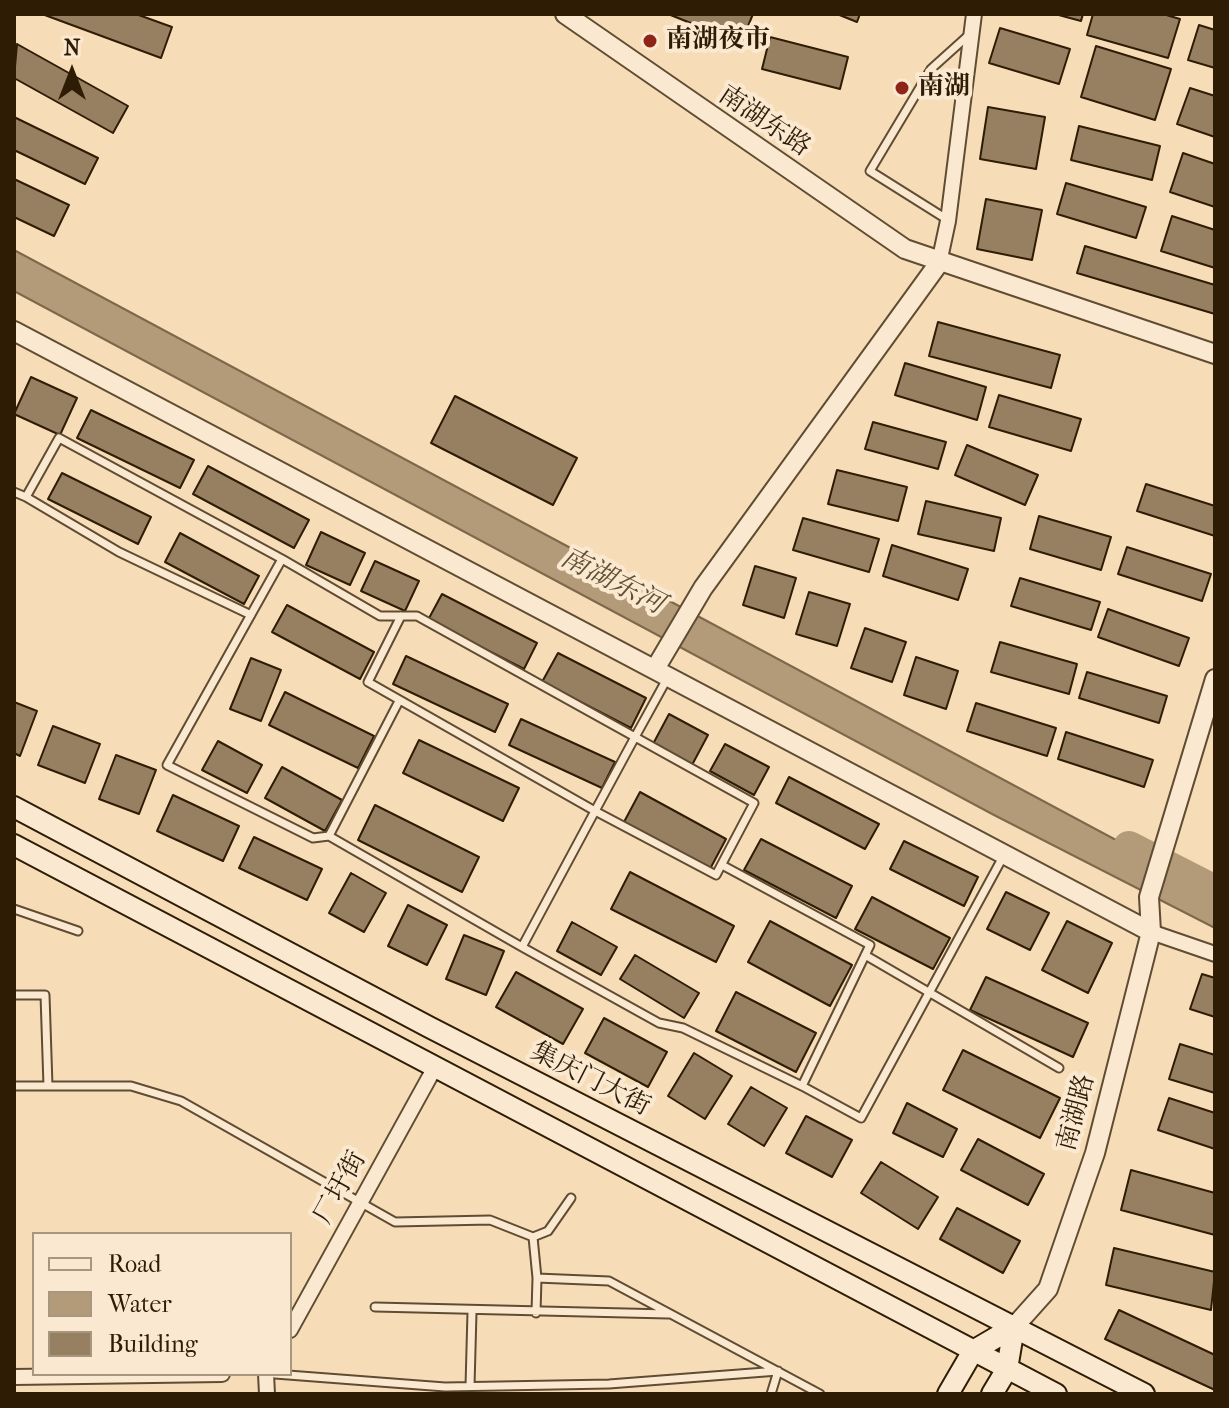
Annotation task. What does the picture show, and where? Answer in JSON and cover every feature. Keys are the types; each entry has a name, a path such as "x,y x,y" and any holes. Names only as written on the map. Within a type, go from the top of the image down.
{"main road":[{"name":"集庆门大街","path":"14,807 415,1019 1144,1394"},
{"path":"14,845 434,1069 1056,1394"},
{"path":"948,1394 973,1351 1014,1327"},
{"path":"992,1394 1007,1369 1014,1327"}],"street":[{"name":"南湖东路","path":"565,14 905,249 1215,354"},
{"path":"662,673 677,634 703,588 939,263 948,221 974,14"},
{"path":"14,331 1151,932 1215,954"},
{"name":"南湖路","path":"1014,1327 1048,1289 1095,1153 1151,932 1149,897 1215,679"},
{"name":"厂圩街","path":"292,1326 434,1069"},
{"path":"14,1377 83,1376"}],"lane":[{"path":"948,221 870,171 931,69 972,32"},
{"path":"26,497 59,438 380,616 401,616 417,616 754,803 716,875 595,811 368,682 401,616"},
{"path":"14,492 119,552 251,615"},
{"path":"282,559 167,765 313,838 329,836 659,1023 683,1028 861,1118 1005,854"},
{"path":"522,947 635,737 662,673"},
{"path":"329,836 399,701"},
{"path":"722,865 870,945 802,1086"},
{"path":"14,909 78,931"},
{"path":"865,955 1059,1068"},
{"path":"14,995 45,995 48,1086"},
{"path":"14,1086 131,1086 181,1101 362,1200 395,1222 490,1220 533,1237 548,1231 571,1198"},
{"path":"533,1237 536,1313"},
{"path":"537,1278 609,1281 820,1394"},
{"path":"375,1307 472,1312 671,1314"},
{"path":"470,1386 472,1312"},
{"path":"292,1376 445,1390 470,1386 609,1384 778,1371"},
{"path":"771,1394 778,1371"},
{"path":"609,1384 609,1394"}],"water":[{"path":"14,250 1215,893 1215,928 994,815 14,291"}],"building":[{"path":"42,14 136,14 172,27 161,58"},
{"path":"668,14 753,14 741,43"},
{"path":"837,14 860,14 857,22"},
{"path":"1055,14 1083,14 1081,21"},
{"path":"1093,14 1163,14 1180,19 1168,58 1087,35"},
{"path":"1199,25 1215,30 1215,68 1188,60"},
{"path":"1000,28 1070,49 1059,84 989,63"},
{"path":"770,37 848,57 840,89 762,69"},
{"path":"17,44 128,106 113,133 14,78"},
{"path":"1096,46 1171,69 1155,120 1081,97"},
{"path":"1190,88 1215,96 1215,137 1177,124"},
{"path":"988,107 1045,117 1036,169 980,159"},
{"path":"14,117 98,158 85,184 14,150"},
{"path":"1079,126 1160,146 1152,180 1071,160"},
{"path":"1183,153 1215,164 1215,207 1170,192"},
{"path":"14,179 69,205 54,236 14,217"},
{"path":"1066,183 1146,207 1136,238 1057,214"},
{"path":"986,199 1042,210 1032,260 977,249"},
{"path":"1172,216 1215,230 1215,268 1161,251"},
{"path":"1085,246 1215,285 1215,314 1077,273"},
{"path":"938,322 1060,355 1051,388 929,356"},
{"path":"905,363 986,387 977,420 895,395"},
{"path":"31,377 77,398 60,435 14,414"},
{"path":"999,395 1081,419 1071,451 989,427"},
{"path":"455,396 577,458 553,505 431,443"},
{"path":"91,410 194,460 180,488 77,438"},
{"path":"873,422 946,442 938,469 865,449"},
{"path":"967,445 1038,475 1025,505 955,475"},
{"path":"208,466 309,520 294,548 193,494"},
{"path":"837,470 907,487 898,521 828,504"},
{"path":"62,473 151,517 138,544 48,499"},
{"path":"1146,484 1215,506 1215,536 1137,511"},
{"path":"926,501 1001,518 994,551 918,534"},
{"path":"1039,516 1111,537 1101,570 1030,549"},
{"path":"803,518 879,539 869,572 793,550"},
{"path":"321,532 365,553 350,585 306,565"},
{"path":"180,533 259,576 244,604 165,562"},
{"path":"892,545 968,569 958,600 883,576"},
{"path":"1127,547 1211,574 1202,601 1118,574"},
{"path":"375,561 419,581 405,611 361,591"},
{"path":"755,566 796,578 784,618 743,605"},
{"path":"1020,578 1100,602 1091,630 1011,606"},
{"path":"809,592 850,604 837,646 796,634"},
{"path":"442,594 537,643 524,669 428,620"},
{"path":"287,605 374,652 360,679 272,632"},
{"path":"1108,609 1189,638 1179,666 1098,637"},
{"path":"865,628 906,642 892,682 851,668"},
{"path":"1000,642 1077,664 1069,694 991,672"},
{"path":"558,653 646,698 631,728 542,682"},
{"path":"406,656 508,704 495,732 393,684"},
{"path":"916,657 958,671 946,709 904,695"},
{"path":"251,658 281,670 261,721 230,709"},
{"path":"1087,672 1167,696 1159,723 1079,698"},
{"path":"285,692 374,736 358,768 269,725"},
{"path":"14,702 37,711 20,756 14,753"},
{"path":"976,703 1056,728 1047,756 967,731"},
{"path":"669,714 708,735 692,765 653,744"},
{"path":"521,719 615,762 602,788 509,745"},
{"path":"53,726 100,744 85,783 38,765"},
{"path":"1066,732 1153,760 1144,787 1058,759"},
{"path":"419,740 519,788 503,821 403,773"},
{"path":"218,741 262,765 247,793 202,770"},
{"path":"725,744 769,767 754,795 710,771"},
{"path":"116,755 156,770 139,814 99,799"},
{"path":"282,767 342,800 325,831 265,798"},
{"path":"789,777 879,824 865,849 776,803"},
{"path":"640,792 726,839 710,869 624,822"},
{"path":"173,795 239,826 223,861 157,831"},
{"path":"375,805 479,857 462,892 358,840"},
{"path":"254,837 322,869 307,900 239,868"},
{"path":"761,839 852,886 836,918 744,870"},
{"path":"904,841 978,877 964,906 890,869"},
{"path":"630,872 734,926 716,962 611,909"},
{"path":"351,873 386,893 364,932 329,913"},
{"path":"1006,892 1049,913 1030,950 987,929"},
{"path":"872,897 950,938 933,969 855,929"},
{"path":"408,905 447,925 427,965 388,946"},
{"path":"770,921 852,965 830,1006 748,962"},
{"path":"1067,921 1112,943 1088,993 1042,970"},
{"path":"572,922 617,947 601,975 557,951"},
{"path":"464,935 504,951 486,995 446,979"},
{"path":"635,955 699,993 684,1018 620,979"},
{"path":"516,972 583,1009 563,1044 496,1007"},
{"path":"1202,974 1215,978 1215,1017 1190,1009"},
{"path":"986,977 1088,1023 1073,1057 970,1010"},
{"path":"736,992 816,1033 796,1072 716,1031"},
{"path":"604,1018 667,1052 648,1087 585,1053"},
{"path":"1180,1044 1215,1055 1215,1093 1169,1079"},
{"path":"963,1050 1060,1098 1040,1138 943,1090"},
{"path":"694,1053 732,1076 705,1119 668,1096"},
{"path":"751,1087 787,1108 764,1146 728,1124"},
{"path":"1169,1098 1215,1113 1215,1149 1158,1130"},
{"path":"907,1103 957,1129 943,1157 893,1133"},
{"path":"806,1116 852,1140 832,1177 786,1153"},
{"path":"978,1139 1044,1174 1028,1205 961,1170"},
{"path":"881,1162 938,1197 918,1229 861,1193"},
{"path":"1131,1170 1215,1193 1215,1235 1121,1210"},
{"path":"957,1208 1020,1241 1003,1273 940,1239"},
{"path":"1114,1248 1215,1272 1211,1310 1106,1285"},
{"path":"1119,1310 1215,1355 1215,1390 1105,1339"}],"waterway":[{"name":"南湖东河","path":"1129,847 1215,891"}],"place":[{"name":"南湖夜市","path":"650,41"},
{"name":"南湖","path":"902,88"}]}
